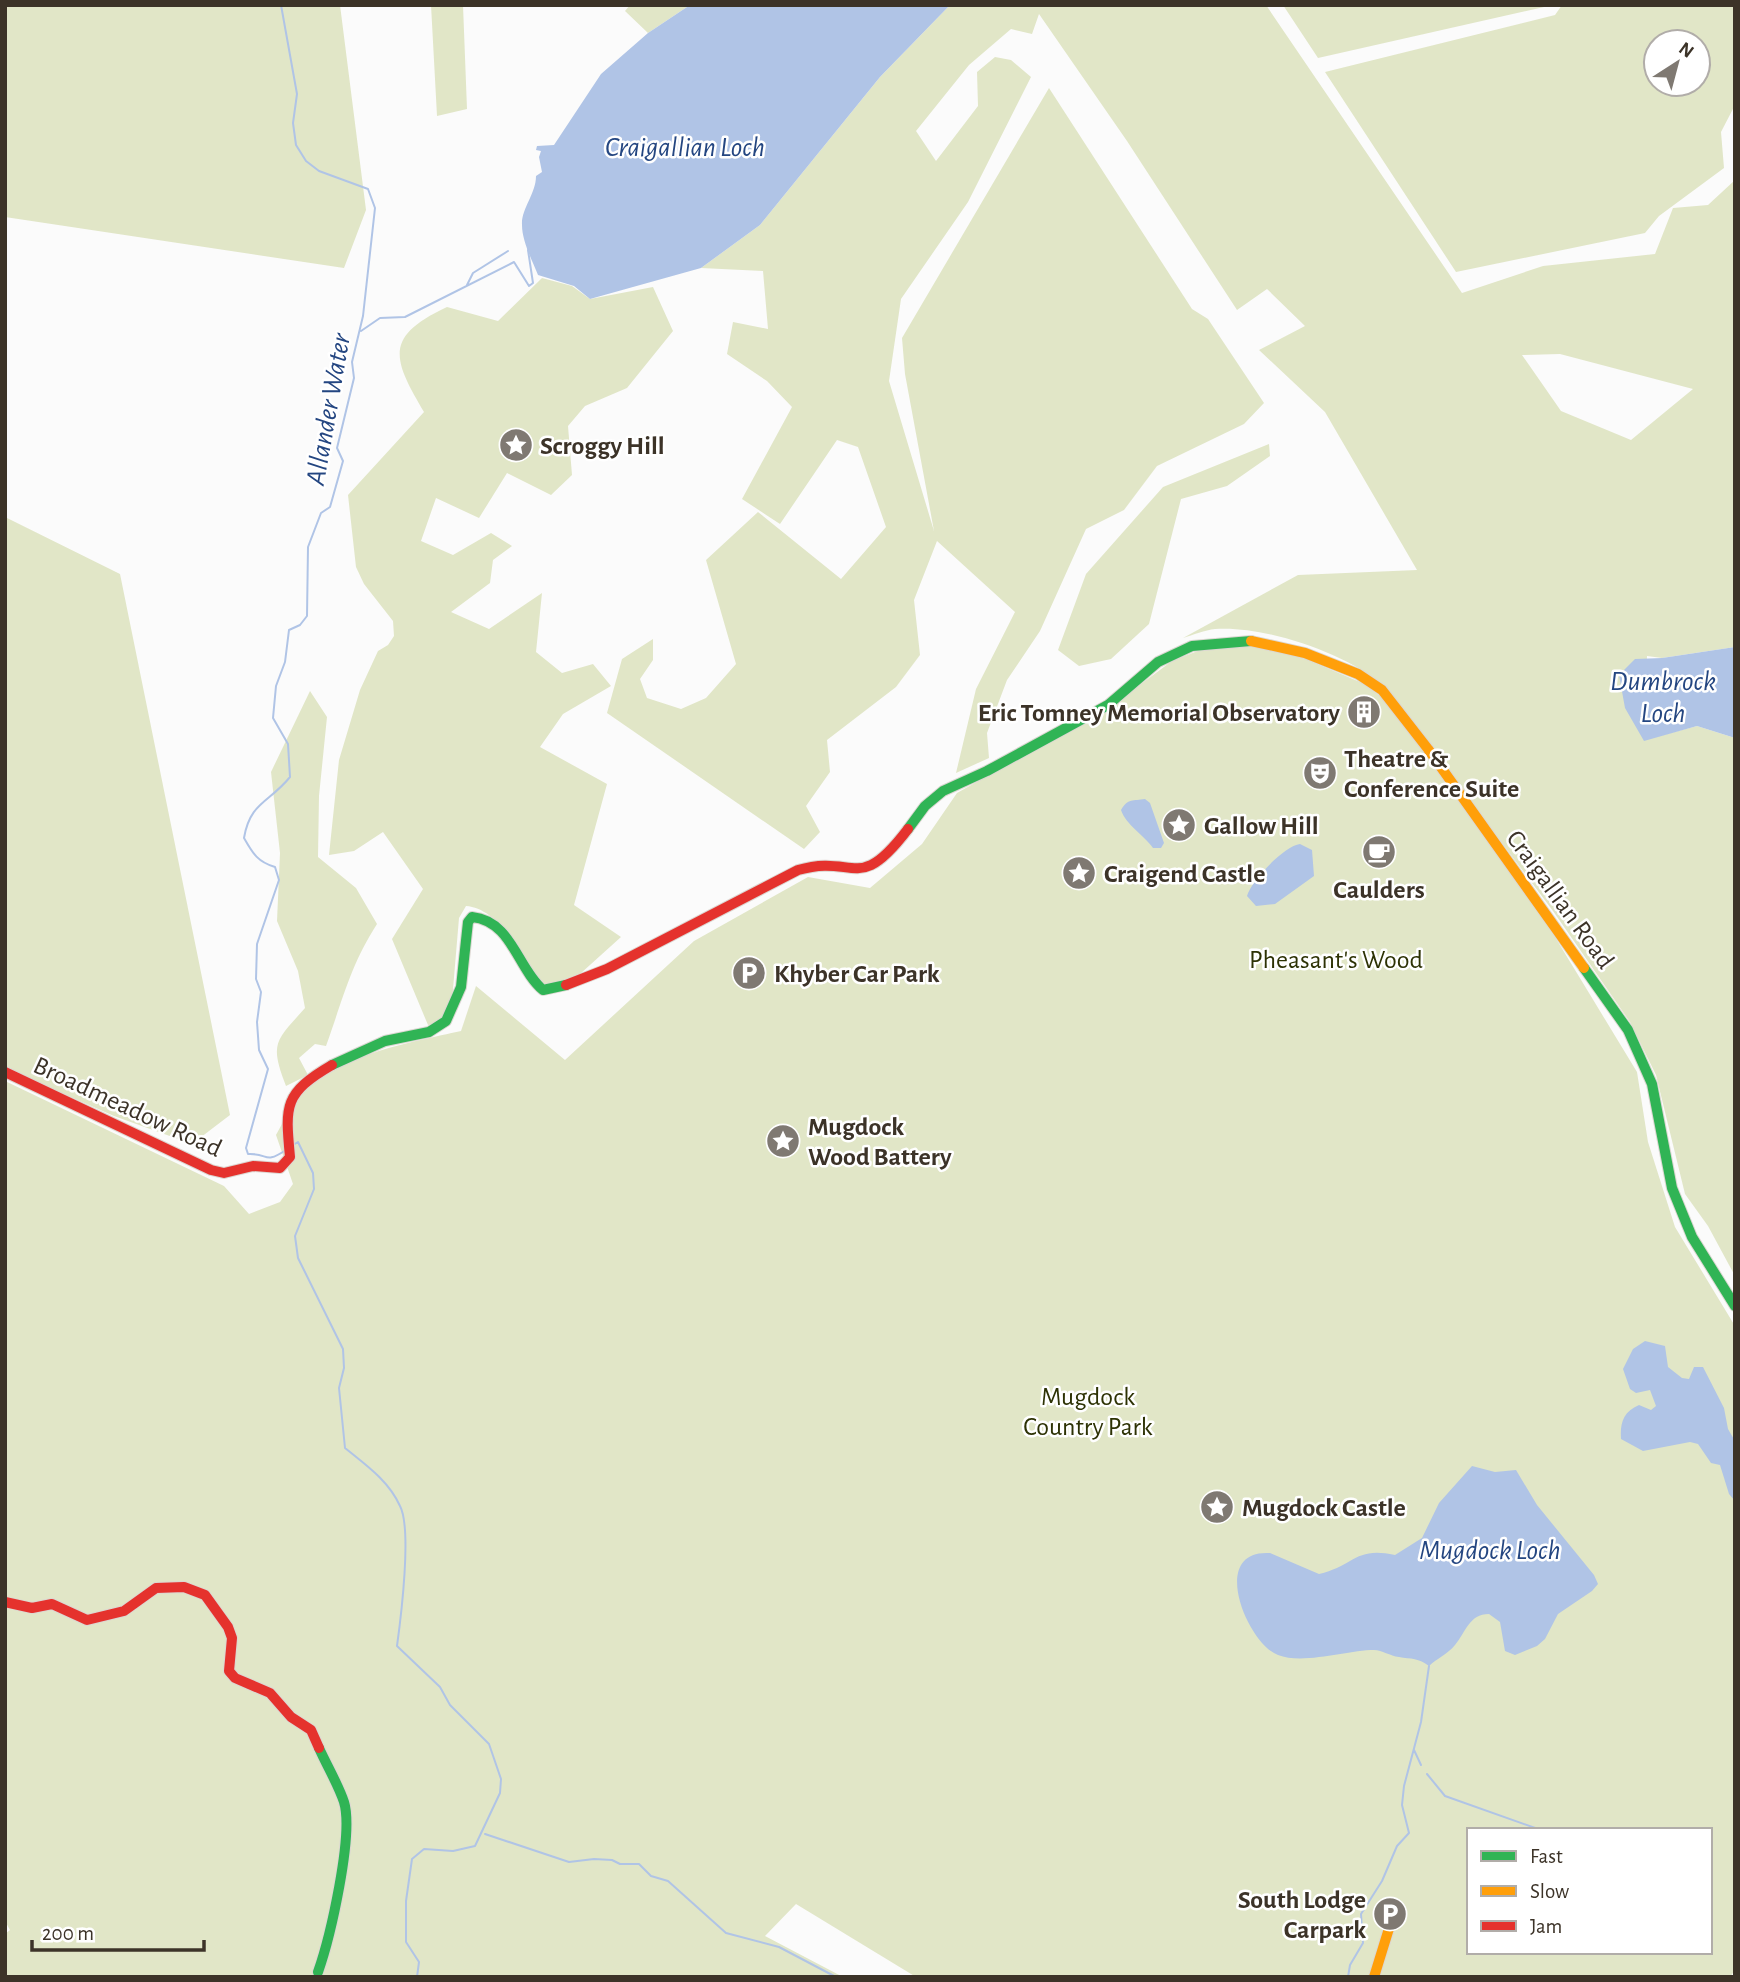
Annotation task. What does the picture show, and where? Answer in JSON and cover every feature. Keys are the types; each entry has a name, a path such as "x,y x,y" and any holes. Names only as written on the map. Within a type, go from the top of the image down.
{"street":[{"name":"Craigallian Road","path":"758,888 815,865 857,871 873,866 892,850 925,806 943,791 987,771 1108,705 1158,662 1192,646 1238,640 1257,642 1337,664 1382,690 1445,772 1628,1030 1652,1084 1672,1188 1692,1237 1735,1306"},
{"name":"Broadmeadow Road","path":"5,1072 211,1170 230,1173 253,1167 275,1170 286,1164 290,1154 286,1140 289,1100 300,1088 336,1062 367,1046 394,1038 424,1034 443,1024 457,1000 468,922 472,917 486,919 503,935 537,985 543,990 553,990 607,969 758,888"},
{"path":"5,1602 32,1608 52,1604 87,1620 124,1611 156,1588 184,1587 205,1595 228,1627 232,1639 229,1671 235,1678 270,1693 291,1717 311,1730 344,1803 346,1819 341,1867 325,1952 318,1972"},
{"path":"1374,1977 1395,1909"}],"green space":[{"path":"5,5 340,5 366,210 344,268 5,217"},
{"path":"431,5 463,5 467,109 437,116"},
{"path":"630,5 690,5 648,33 625,11"},
{"path":"950,5 1266,5 1462,293 1543,266 1655,254 1673,208 1708,205 1735,180 1735,647 1662,658 1647,656 1644,740 1697,726 1735,738 1735,1276 1708,1226 1685,1194 1656,1075 1630,1022 1553,911 1384,686 1368,674 1328,653 1281,637 1235,629 1215,629 1183,638 1298,575 1417,570 1325,412 1259,350 1305,326 1267,289 1237,310 1127,141 1039,14 1032,34 1011,29 969,65 916,131 936,161 978,106 977,72 995,57 1011,60 1031,77 968,202 901,299 889,381 934,531 905,374 902,338 1049,88 1192,309 1208,319 1264,403 1244,424 1157,466 1124,510 1086,529 1040,631 1007,680 987,733 989,758 956,773 976,689 1015,612 937,541 914,600 920,655 896,687 827,740 830,772 806,806 820,832 804,849 607,713 622,659 653,639 653,660 640,679 647,698 681,709 706,698 736,664 706,560 758,512 841,579 886,527 858,447 837,440 780,524 742,499 792,407 767,381 727,354 733,322 768,329 763,271 701,268 760,225 880,77","holes":["1560,354 1693,389 1631,440 1561,411 1522,355"]},
{"path":"1283,5 1553,5 1318,58"},
{"path":"1562,5 1735,5 1735,105 1721,132 1724,168 1659,216 1645,233 1456,272 1325,72 1555,15"},
{"path":"542,278 572,286 590,299 653,287 673,331 627,388 585,406 568,426 572,475 551,495 507,473 479,518 436,498 421,541 453,555 491,533 512,546 493,560 490,583 451,612 489,629 542,593 536,652 562,673 593,664 611,686 563,714 540,747 607,784 574,905 621,937 570,983 541,986 520,950 501,925 478,909 466,906 459,918 452,1001 438,1023 428,1025 392,939 423,889 383,832 354,851 329,855 339,760 360,690 378,651 388,645 394,636 393,621 364,584 356,567 348,495 424,412 413,394 401,363 403,339 426,318 447,307 498,321"},
{"path":"1269,444 1270,456 1227,486 1181,499 1149,624 1111,659 1079,666 1058,650 1086,574 1163,487"},
{"path":"5,517 120,574 230,1115 192,1144 114,1116 5,1068"},
{"name":"Mugdock Country Park","path":"1208,647 1258,647 1301,657 1367,685 1381,697 1451,786 1555,937 1637,1072 1648,1142 1675,1227 1735,1326 1735,1970 1730,1977 916,1977 796,1904 765,1936 843,1977 5,1977 5,1934 10,1930 5,1921 5,1604 42,1607 40,1601 32,1605 5,1598 5,1081 224,1186 249,1214 280,1202 293,1184 276,1135 298,1098 330,1071 373,1053 461,1031 476,986 565,1060 694,941 808,877 870,888 922,844 957,793 1110,707 1172,661"},
{"path":"310,691 327,717 319,796 318,857 356,888 377,924 353,969 326,1046 315,1044 299,1058 308,1075 286,1086 278,1060 278,1043 305,1008 298,971 277,921 280,853 271,772"}],"water":[{"name":"Craigallian Loch","path":"690,5 950,5 880,77 760,225 701,268 590,299 574,286 538,275 525,244 522,219 534,189 536,176 542,172 539,157 541,151 536,150 537,146 554,145 601,74 648,33"},
{"name":"Dumbrock Loch","path":"1735,647 1735,738 1697,726 1644,741 1625,708 1619,675 1635,659 1662,658"},
{"path":"1145,799 1150,803 1164,843 1161,848 1153,848 1121,810 1129,802"},
{"path":"1300,844 1312,850 1314,876 1275,904 1256,906 1247,896 1255,882 1277,857"},
{"path":"1645,1341 1665,1346 1668,1367 1682,1378 1689,1379 1694,1367 1703,1367 1724,1408 1728,1429 1735,1441 1735,1501 1729,1494 1720,1465 1711,1463 1698,1444 1690,1442 1643,1451 1621,1439 1622,1423 1629,1411 1639,1405 1651,1410 1656,1406 1650,1390 1636,1393 1630,1389 1623,1369 1633,1349"},
{"name":"Mugdock Loch","path":"1472,1466 1495,1472 1516,1470 1537,1505 1594,1575 1598,1584 1558,1614 1545,1639 1537,1646 1515,1655 1505,1651 1500,1622 1489,1614 1472,1620 1452,1648 1429,1666 1418,1660 1374,1650 1313,1658 1288,1658 1266,1647 1245,1616 1239,1598 1237,1580 1241,1566 1251,1556 1270,1553 1319,1574 1371,1553 1395,1555 1422,1538 1439,1503"}],"waterway":[{"name":"Allander Water","path":"281,5 297,94 293,123 296,145 306,161 319,171 368,189 375,208 363,316 352,362 354,378 337,448 343,461 330,507 321,513 308,547 307,616 300,625 289,630 285,662 276,686 273,718 288,744 290,777 256,810 244,838 256,857 275,867 279,880 257,944 256,979 261,992 257,1022 259,1050 268,1069 246,1148 248,1154 270,1158 286,1150"},
{"path":"361,331 380,318 405,317 514,262 529,286 533,283 528,250"},
{"path":"467,285 473,273 508,251"},
{"name":"Allander Water","path":"293,1145 298,1142 313,1173 314,1189 295,1236 298,1258 343,1349 344,1368 339,1388 345,1448 383,1481 395,1497 403,1517 405,1553 397,1646 440,1687 450,1705 489,1744 501,1779 500,1793 475,1846 453,1851 424,1849 412,1859 406,1901 406,1942 419,1962 417,1977"},
{"path":"1348,1977 1350,1965 1363,1943 1361,1914 1382,1881 1397,1846 1409,1833 1402,1805 1404,1786 1421,1722 1429,1666"},
{"path":"1414,1750 1421,1765"},
{"path":"1427,1774 1445,1796 1535,1828"},
{"path":"485,1834 569,1862 594,1859 639,1864 651,1876 668,1881 726,1933 779,1947 836,1977"}],"traffic: fast":[{"path":"908,829 925,806 943,791 987,771 1108,705 1158,662 1192,646 1251,641"},
{"path":"332,1065 385,1041 429,1032 446,1021 461,987 468,922 472,917 485,920 505,936 534,981 543,990 566,985"},
{"path":"1584,968 1628,1030 1652,1084 1672,1188 1692,1237 1735,1306"},
{"path":"318,1972 329,1936 346,1838 342,1795 319,1748"}],"traffic: slow":[{"path":"1251,641 1305,653 1358,674 1382,690 1428,749 1584,968"},
{"path":"1374,1977 1395,1909"}],"traffic: jam":[{"path":"566,985 607,969 798,870 817,866 866,867 891,849 908,829"},
{"path":"5,1072 211,1170 224,1173 253,1166 280,1168 290,1157 288,1112 291,1102 304,1084 332,1065"},
{"path":"5,1602 32,1608 52,1604 87,1620 124,1611 156,1588 184,1587 205,1595 228,1627 232,1638 229,1671 235,1678 270,1693 291,1717 311,1730 319,1748"}],"place":[{"name":"Scroggy Hill","path":"516,445"},
{"name":"Eric Tomney Memorial Observatory","path":"1364,712"},
{"name":"Theatre & Conference Suite","path":"1320,773"},
{"name":"Gallow Hill","path":"1179,825"},
{"name":"Caulders","path":"1379,852"},
{"name":"Craigend Castle","path":"1079,873"},
{"name":"Khyber Car Park","path":"749,973"},
{"name":"Mugdock Wood Battery","path":"783,1141"},
{"name":"Mugdock Castle","path":"1217,1507"},
{"name":"South Lodge Carpark","path":"1390,1914"}],"park label":[{"name":"Pheasant's Wood","path":"1336,959"}]}
